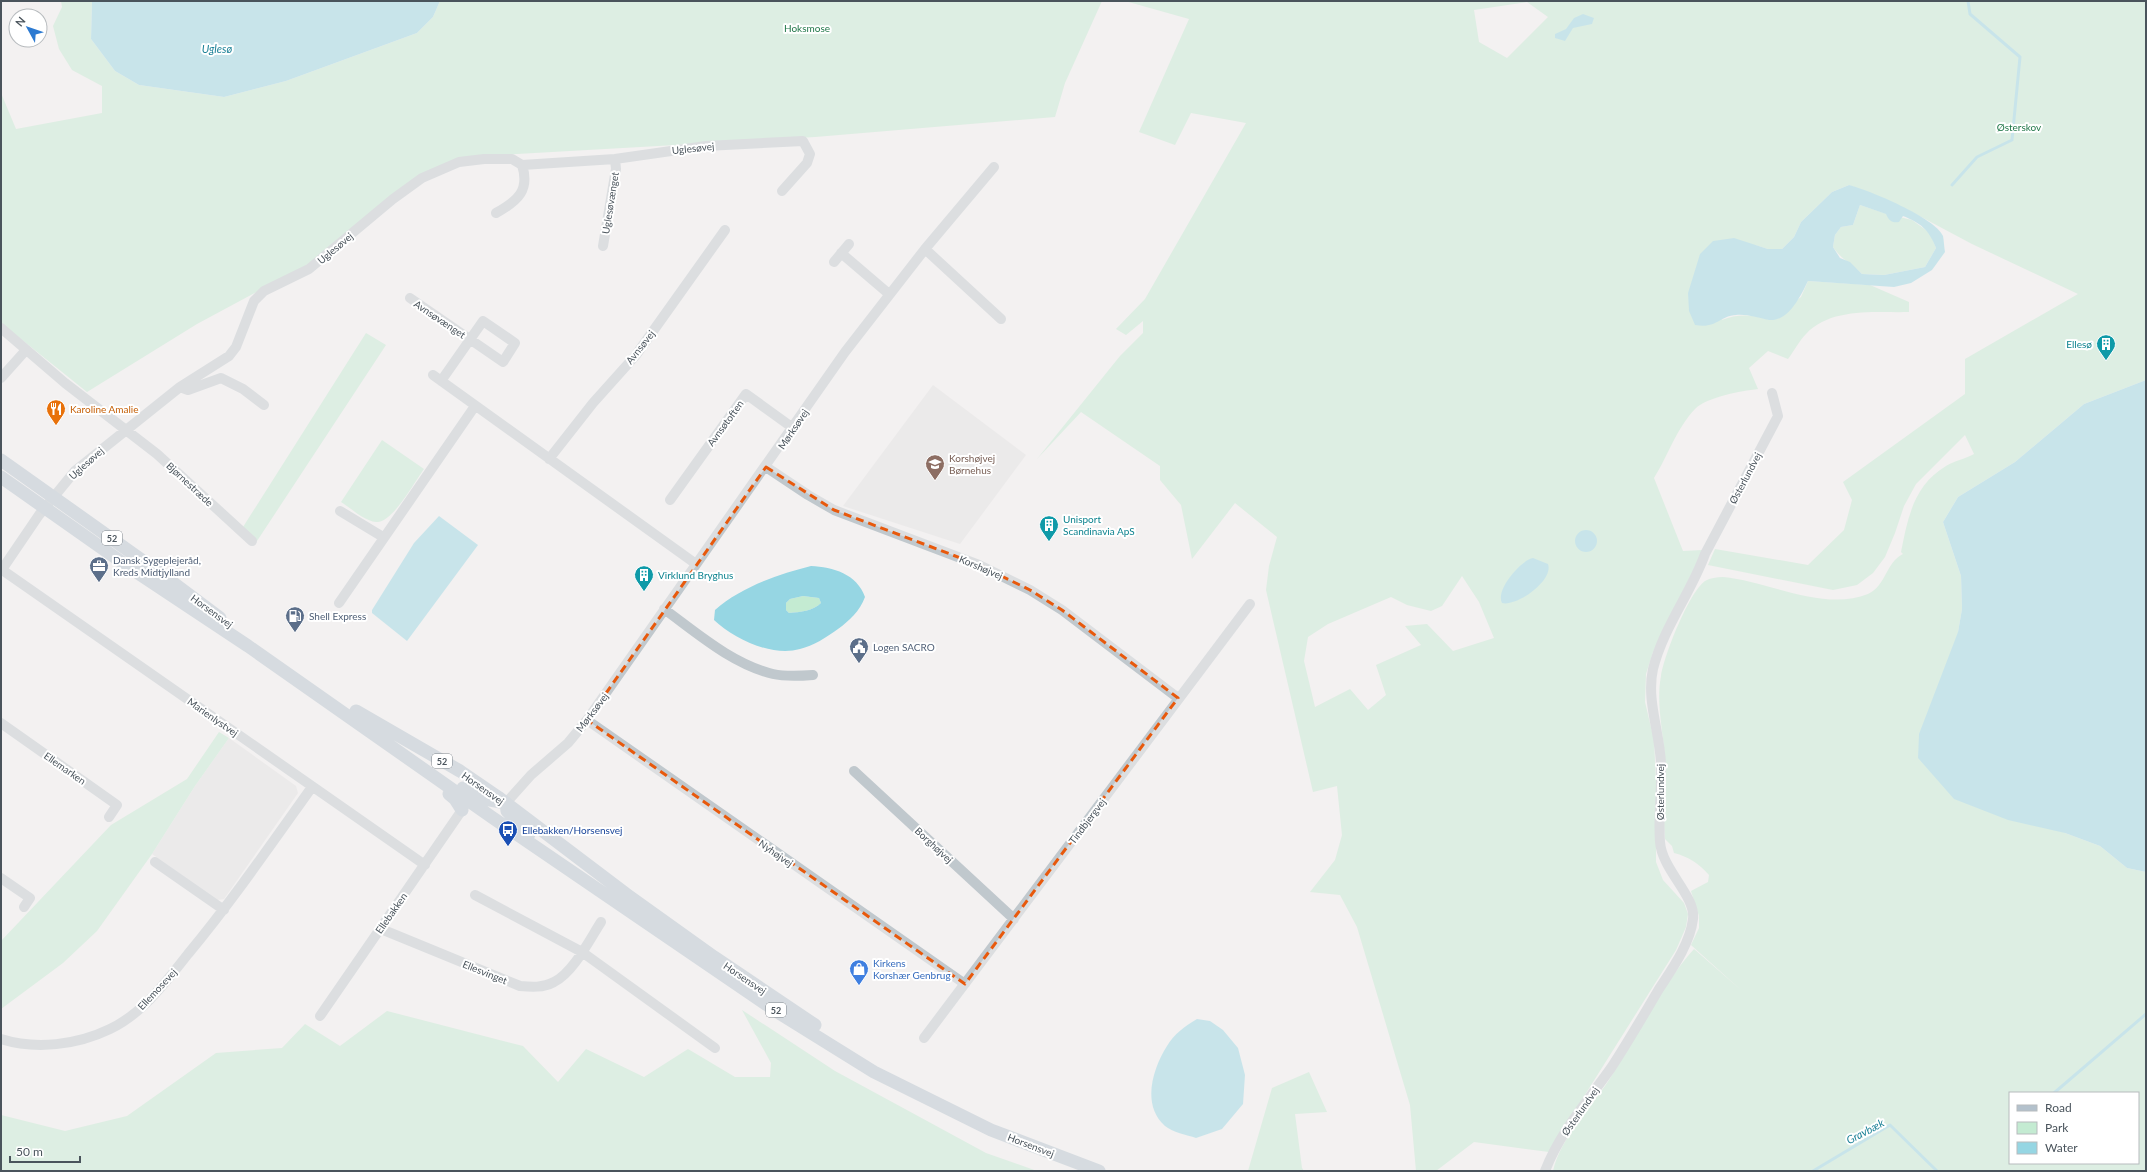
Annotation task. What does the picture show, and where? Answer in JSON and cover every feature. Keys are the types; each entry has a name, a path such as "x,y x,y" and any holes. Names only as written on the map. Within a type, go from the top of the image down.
{"main road":[{"name":"Horsensvej","path":"1,460 49,502 424,769 780,1013 874,1072 991,1130 1099,1171"},
{"name":"Horsensvej","path":"1,477 49,502 304,678 374,723 460,771 506,803 623,892 714,957 806,1019 944,1106"},
{"name":"52","path":"424,769 440,774 478,796 506,803 507,812 555,860"},
{"name":"52","path":"424,769 438,785 455,799 462,810"}],"street":[{"name":"Uglesøvej","path":"1,570 49,502 75,471 180,387 229,356 236,347 254,302 264,291 309,269 393,199 422,178 459,162 484,159 512,159 522,164 615,159 706,146 803,142 810,154 807,163 782,192"},
{"name":"Uglesøvænget","path":"603,246 616,170 615,159"},
{"path":"496,213 510,205 521,194 526,177 522,164"},
{"name":"Mørksøvej","path":"506,803 531,775 568,743 587,720 664,609 766,467 845,352 925,249 994,168"},
{"name":"Avnsøvej","path":"549,459 593,402 636,355 725,230"},
{"path":"834,262 849,244"},
{"path":"925,249 1001,319"},
{"path":"841,253 889,294"},
{"name":"Avnsøvænget","path":"410,298 470,339 437,378 475,406"},
{"path":"1,328 65,383 126,429"},
{"path":"2,375 26,350"},
{"path":"180,387 188,390 221,378 243,389 264,405"},
{"name":"Østerlundvej","path":"1545,1171 1549,1159 1571,1121 1610,1068 1677,961 1689,935 1694,918 1690,900 1669,871 1660,844 1661,762 1652,694 1653,670 1660,648 1705,554 1778,416 1772,393"},
{"name":"Avnsøtoften","path":"670,500 746,394 793,428"},
{"path":"339,603 383,537 475,406 696,564"},
{"name":"Bjørnestræde","path":"126,429 158,454 252,541"},
{"name":"Korshøjvej","path":"766,467 808,495 834,510 979,565 1030,590 1062,610 1178,698"},
{"path":"340,511 383,537"},
{"name":"Marienlystvej","path":"1,570 425,865"},
{"name":"Tindbjergvej","path":"924,1038 1250,604"},
{"path":"664,609 714,645 740,661 773,674 790,676 813,675"},
{"name":"Nyhøjvej","path":"587,720 965,984"},
{"name":"Ellemarken","path":"1,723 117,805 109,817"},
{"name":"Borghøjvej","path":"854,771 1014,919"},
{"name":"Ellemosevej","path":"1,1039 12,1043 41,1046 73,1042 110,1029 139,1010 165,982 224,910 312,787"},
{"name":"Ellebakken","path":"320,1016 462,810"},
{"path":"154,862 224,910"},
{"path":"1,878 30,898 24,907"},
{"path":"475,895 582,952 715,1048"},
{"name":"Ellesvinget","path":"381,929 520,986 538,987 554,982 566,973 582,952 601,922"}],"highlighted area":[{"path":"766,467 834,510 979,565 1030,590 1062,610 1178,698 965,984 587,720"}],"shaded area":[{"name":"Korshøjvej Børnehus","path":"933,385 1026,455 960,544 843,506"},
{"path":"229,738 296,786 298,793 224,899 217,900 152,854 195,786"}],"green space":[{"name":"Hoksmose","path":"61,1 92,1 91,39 115,71 139,85 224,97 286,81 417,33 433,17 440,1 1102,1 1065,83 1055,117 815,137 482,156 446,164 305,266 197,324 87,392 1,323 1,93 16,129 102,113 102,86 72,70 59,49 53,26 62,7"},
{"name":"Østerskov","path":"1125,1 2146,1 2146,380 2084,404 2015,462 1958,497 1943,522 1961,576 1962,609 1958,632 2065,833 2100,846 2127,868 2146,872 2146,1171 1553,1171 1562,1147 1569,1135 1609,1080 1659,996 1681,964 1694,949 1741,990 1691,945 1699,928 1699,916 1691,891 1708,882 1709,875 1693,861 1674,853 1672,846 1665,839 1665,768 1659,696 1661,676 1672,640 1692,598 1705,581 1723,577 1815,598 1833,600 1851,599 1868,594 1879,586 1893,562 1903,554 1901,552 1906,527 1919,493 1926,483 1946,466 1974,454 1965,435 1916,484 1904,506 1885,557 1873,573 1857,585 1833,590 1708,565 1715,549 1808,565 1844,530 1852,500 1843,482 1965,394 1965,359 2078,294 1972,244 1910,211 1849,185 1832,192 1801,222 1794,237 1782,249 1768,249 1755,245 1722,320 1734,316 1746,316 1771,320 1801,297 1808,281 1870,285 1909,302 1909,312 1868,312 1841,315 1816,325 1803,337 1788,359 1768,351 1749,368 1758,389 1716,398 1700,405 1695,409 1677,434 1654,478 1683,551 1703,550 1653,652 1646,674 1645,702 1654,740 1656,781 1656,862 1663,880 1684,903 1688,914 1686,927 1676,950 1549,1152 1474,1142 1436,1171 1416,1171 1410,1105 1357,927 1340,895 1310,892 1335,860 1342,835 1337,786 1313,792 1266,590 1269,566 1277,537 1235,503 1192,559 1181,505 1160,480 1160,466 1081,412 1037,459 1120,356 1143,333 1143,321 1126,335 1116,329 1145,299 1246,123 1191,113 1175,145 1139,132 1189,19","holes":["1527,2 1548,17 1507,58 1479,42 1474,10","1462,576 1479,602 1494,638 1453,651 1427,624 1405,626 1421,645 1376,665 1386,695 1368,710 1350,689 1315,707 1304,661 1308,637 1328,624 1391,597 1407,605 1431,611 1442,606"]},
{"path":"1860,205 1912,220 1930,233 1936,248 1925,267 1884,275 1862,274 1840,255 1833,247 1835,235 1841,227 1853,225"},
{"path":"366,333 386,345 257,541 243,527"},
{"path":"382,440 424,469 396,509 382,521 376,522 362,517 341,502"},
{"path":"803,596 819,598 821,603 814,608 802,612 789,613 786,610 786,603 790,599"},
{"path":"219,732 229,738 195,786 152,854 97,931 63,963 1,1009 1,941 111,825 187,779"},
{"path":"742,1010 835,1071 986,1153 1037,1171 1,1171 1,1115 65,1131 127,1116 216,1053 282,1048 305,1024 340,1046 387,1011 523,1046 558,1082 586,1049 644,1077 688,1049 735,1077 770,1077 771,1063"},
{"path":"1309,1072 1327,1112 1295,1114 1302,1168 1304,1171 1248,1171 1272,1088"}],"water":[{"name":"Uglesø","path":"92,1 440,1 433,17 417,33 286,81 224,97 139,85 115,71 91,39"},
{"path":"1583,14 1594,18 1592,24 1573,28 1565,41 1555,38 1555,34 1566,29 1574,18"},
{"path":"1849,185 1886,199 1915,213 1938,229 1943,236 1945,252 1932,270 1911,283 1894,287 1808,281 1798,300 1783,317 1769,320 1736,315 1730,316 1713,324 1702,326 1695,325 1689,311 1688,293 1700,254 1713,241 1734,238 1768,249 1782,249 1794,237 1801,222 1832,192","holes":["1860,205 1886,214 1890,220 1894,222 1899,222 1903,216 1920,224 1930,236 1936,248 1925,267 1884,275 1862,274 1850,262 1840,258 1833,247 1835,235 1841,227 1853,225"]},
{"path":"2146,380 2146,872 2127,868 2100,846 2065,833 2008,820 1954,799 1918,758 1919,734 1958,632 1962,609 1961,576 1943,522 1958,497 2015,462 2084,404"},
{"path":"439,516 478,545 407,641 372,613 372,610 414,543"},
{"path":"1586,530 1594,533 1597,541 1594,549 1586,552 1578,549 1575,541 1578,533"},
{"path":"1533,558 1548,564 1548,570 1545,577 1533,591 1525,597 1509,603 1502,603 1502,591 1510,576 1522,564"},
{"path":"811,566 836,570 850,577 861,589 865,597 860,607 850,619 825,638 810,646 800,649 778,651 754,645 743,640 732,634 714,620 715,610 736,595 773,577","holes":["803,596 819,598 821,603 818,606 802,612 789,613 786,610 786,603 790,599"]},
{"path":"1197,1019 1210,1021 1223,1030 1238,1048 1245,1075 1243,1104 1222,1129 1196,1138 1176,1132 1165,1126 1153,1108 1151,1097 1157,1065 1167,1046 1180,1031"}],"waterway":[{"path":"1952,185 1977,157 2012,140 2020,57 1970,14 1968,1"},
{"path":"2055,1092 2146,1014"},
{"name":"Gravbæk","path":"1813,1171 1890,1125 1937,1171"}],"place":[{"name":"Ellesø","path":"2106,361"},
{"name":"Karoline Amalie","path":"56,426"},
{"name":"Korshøjvej Børnehus","path":"935,481"},
{"name":"Unisport Scandinavia ApS","path":"1049,542"},
{"name":"Dansk Sygeplejeråd, Kreds Midtjylland","path":"99,583"},
{"name":"Virklund Bryghus","path":"644,592"},
{"name":"Shell Express","path":"295,633"},
{"name":"Logen SACRO","path":"859,664"},
{"name":"Ellebakken/Horsensvej","path":"508,847"},
{"name":"Kirkens Korshær Genbrug","path":"859,986"}]}
